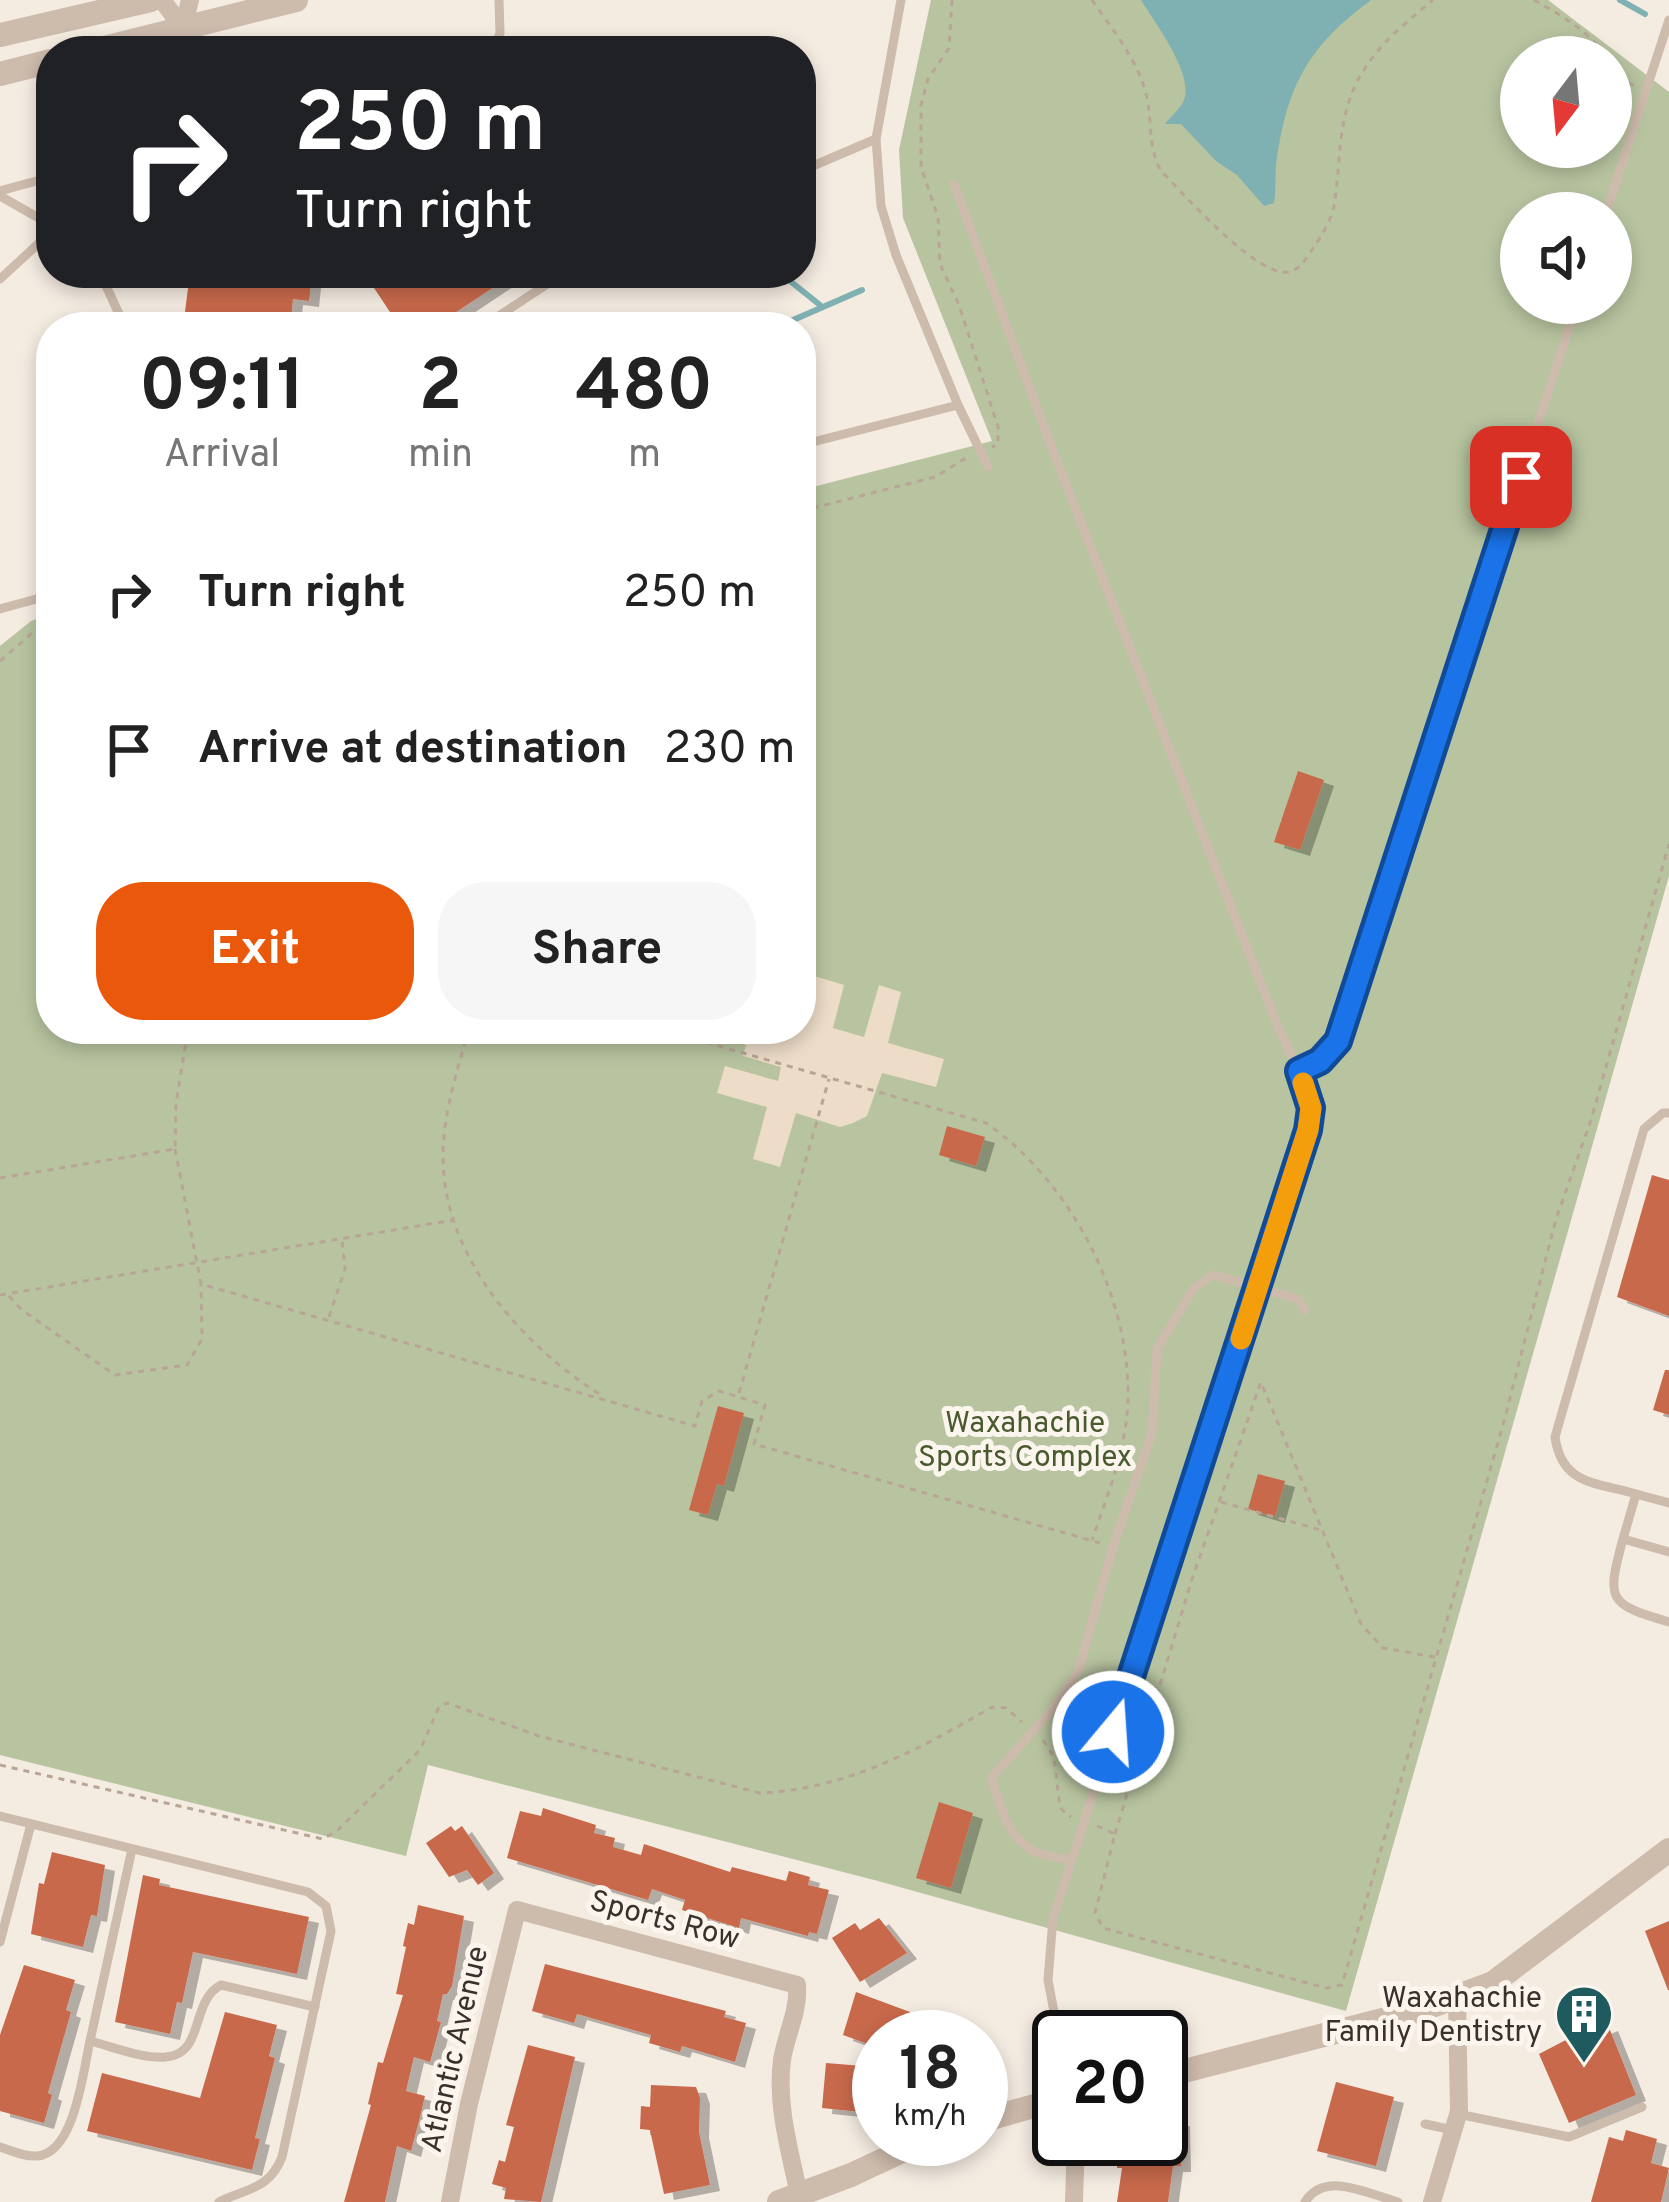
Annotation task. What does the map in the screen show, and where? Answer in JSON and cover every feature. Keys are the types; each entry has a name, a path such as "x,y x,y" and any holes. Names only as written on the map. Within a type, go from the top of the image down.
{"street":[{"path":"0,35 151,0"},
{"path":"162,0 183,28"},
{"path":"183,28 190,0"},
{"path":"151,36 296,0"},
{"path":"0,74 36,65"},
{"path":"1188,2070 1421,2010 1493,1982 1539,1952 1652,1858 1669,1850"},
{"name":"Sports Row","path":"517,1910 797,1985 798,2002 782,2059 789,2198"},
{"name":"Atlantic Avenue","path":"450,2202 517,1910"},
{"path":"1432,2202 1456,2122 1457,1996"},
{"path":"789,2198 864,2166"},
{"path":"1074,2202 1075,2166"}],"lane":[{"path":"499,0 499,36"},
{"path":"901,0 876,139 881,206 896,255 988,467"},
{"path":"1613,192 1669,20"},
{"path":"816,165 876,139"},
{"path":"0,193 36,182"},
{"path":"954,184 1075,508 1311,1108 1258,1288 1053,1918 1048,1980 1054,2010"},
{"path":"0,193 36,218"},
{"path":"0,279 36,243"},
{"path":"505,312 541,288"},
{"path":"1299,1071 1320,1061 1338,1041 1570,324"},
{"path":"816,441 958,405"},
{"path":"0,609 36,599"},
{"path":"1669,1113 1644,1129 1555,1437 1558,1460 1571,1475 1669,1503"},
{"path":"1072,1858 1050,1858 1026,1847 1008,1830 992,1778 1034,1732 1078,1672 1113,1546 1152,1432 1157,1349 1194,1288 1214,1275 1298,1299 1305,1310"},
{"path":"1636,1493 1611,1584 1614,1598 1623,1609 1669,1622"},
{"path":"1623,1539 1669,1552"},
{"path":"0,1816 308,1892 322,1900 329,1912 331,1930 277,2170 251,2193 219,2202"},
{"path":"0,1942 31,1824"},
{"path":"0,2147 38,2156 60,2145 90,2041 132,1850"},
{"path":"90,2041 149,2056 176,2055 189,2045 206,1995 220,1985 315,2006"},
{"path":"1425,2124 1456,2122 1569,2137 1642,2107"},
{"path":"1305,2202 1313,2189 1329,2183 1398,2202"}],"path":[{"path":"816,508 934,477 997,445 999,430 959,305 940,265 938,217 921,167 920,106 928,80 949,48 952,0"},
{"path":"1092,0 1146,94 1153,158 1161,171 1260,262 1278,272 1292,272 1303,263 1333,213 1340,139 1357,82 1390,36 1433,0"},
{"path":"1534,0 1587,36"},
{"path":"0,661 36,630"},
{"path":"1436,1657 1395,1652 1372,1640 1361,1624 1261,1382 1192,1579 1115,1834 1096,1905 1103,1928 1334,1990 1342,1985 1503,1425 1550,1239 1591,1120 1669,844"},
{"path":"3,1294 116,1375 187,1365 202,1340 198,1262 175,1149 186,1044"},
{"path":"466,1044 444,1141 446,1186 454,1220 475,1268 515,1322 564,1367 611,1401"},
{"path":"712,1044 986,1123 1017,1144 1072,1216 1098,1263 1120,1323 1128,1398 1116,1468 1092,1540"},
{"path":"738,1396 830,1078"},
{"path":"0,1178 175,1149"},
{"path":"3,1294 454,1220"},
{"path":"328,1320 345,1269 342,1238"},
{"path":"200,1283 695,1426 702,1401 719,1391 738,1396 765,1405 754,1444 1113,1546"},
{"path":"1221,1502 1322,1531"},
{"path":"0,1766 323,1839 338,1831 420,1750 439,1707 447,1703 539,1736 760,1793 796,1791 847,1779 902,1758 992,1707 1006,1708 1054,1757 1060,1808 1115,1834"}],"green space":[{"name":"Waxahachie Sports Complex","path":"931,0 1548,0 1595,36 1500,36 1500,168 1632,168 1632,64 1669,92 1669,876 1346,2011 878,1881 428,1765 406,1856 0,1755 0,646 36,619 36,1044 816,1044 816,486 992,441 903,218 899,150"}],"shaded area":[{"path":"816,977 844,985 833,1028 864,1037 879,985 901,992 888,1043 944,1059 936,1087 882,1073 867,1116 853,1123 840,1127 796,1113 780,1167 753,1159 767,1107 717,1093 725,1066 778,1081 781,1067 743,1056 746,1045 816,1044"}],"water":[{"path":"1141,0 1371,0 1331,35 1303,71 1280,138 1274,203 1264,206 1181,124 1165,124 1184,100 1186,89 1171,48"}],"building":[{"path":"188,288 310,288 309,301 293,299 292,312 185,312"},
{"path":"374,288 492,288 456,312 390,312"},
{"path":"1298,771 1324,780 1300,850 1274,842"},
{"path":"947,1126 985,1137 976,1166 939,1155"},
{"path":"1652,1175 1669,1180 1669,1316 1617,1297"},
{"path":"1665,1370 1669,1370 1669,1415 1653,1410"},
{"path":"718,1406 744,1413 724,1486 717,1484 708,1515 689,1510"},
{"path":"1258,1474 1285,1481 1275,1517 1248,1509"},
{"path":"939,1802 973,1813 951,1888 916,1878"},
{"path":"543,1808 596,1825 594,1833 615,1838 613,1847 641,1855 644,1844 730,1872 732,1867 786,1881 789,1871 810,1877 808,1885 829,1890 817,1934 809,1932 808,1936 741,1918 739,1928 682,1910 685,1900 652,1889 648,1900 507,1858 520,1811 541,1816"},
{"path":"451,1826 455,1831 462,1826 494,1873 478,1885 467,1870 449,1877 426,1843"},
{"path":"52,1852 105,1865 97,1916 91,1915 83,1947 31,1934 39,1883 44,1884"},
{"path":"143,1875 160,1879 159,1885 309,1917 297,1974 193,1952 170,2034 115,2022"},
{"path":"418,1905 464,1916 452,1986 443,1994 430,2062 414,2057 406,2091 425,2096 419,2121 411,2151 397,2146 385,2202 344,2202 378,2062 383,2063 403,1995 396,1994 403,1946"},
{"path":"879,1918 907,1953 860,1982 832,1938 855,1923 860,1930"},
{"path":"1669,1921 1669,1990 1668,1990 1645,1931"},
{"path":"545,1964 726,2011 724,2017 746,2023 735,2062 682,2046 680,2052 649,2043 651,2035 577,2014 574,2023 532,2011"},
{"path":"24,1965 75,1980 44,2123 0,2111 0,2035"},
{"path":"856,1992 905,2010 852,2010 852,2038 843,2035"},
{"path":"225,2012 277,2025 269,2056 275,2058 252,2170 87,2131 102,2073 200,2098"},
{"name":"Waxahachie Family Dentistry","path":"1608,2025 1636,2095 1569,2123 1539,2054 1583,2031 1584,2035"},
{"path":"528,2045 575,2057 541,2202 504,2199 506,2188 492,2184 499,2160 505,2162 514,2127 506,2125"},
{"path":"826,2063 852,2065 852,2111 822,2108"},
{"path":"1336,2082 1394,2097 1376,2166 1317,2151"},
{"path":"651,2085 696,2087 710,2185 664,2194 650,2130 640,2129 641,2106 650,2107"},
{"path":"1626,2130 1657,2139 1651,2163 1669,2168 1661,2202 1591,2202 1609,2137 1623,2141"},
{"path":"1173,2166 1168,2202 1117,2202 1122,2168 1117,2168"}],"waterway":[{"path":"1620,0 1645,14"},
{"path":"799,288 820,305"},
{"path":"811,312 862,290"}],"slow traffic":[{"path":"1241,1339 1308,1130 1311,1108 1303,1083"}],"place":[{"name":"Waxahachie Family Dentistry","path":"1584,2065"}],"route":[{"path":"1113,1732 1308,1130 1311,1108 1299,1071 1320,1061 1338,1041 1521,477"}]}
